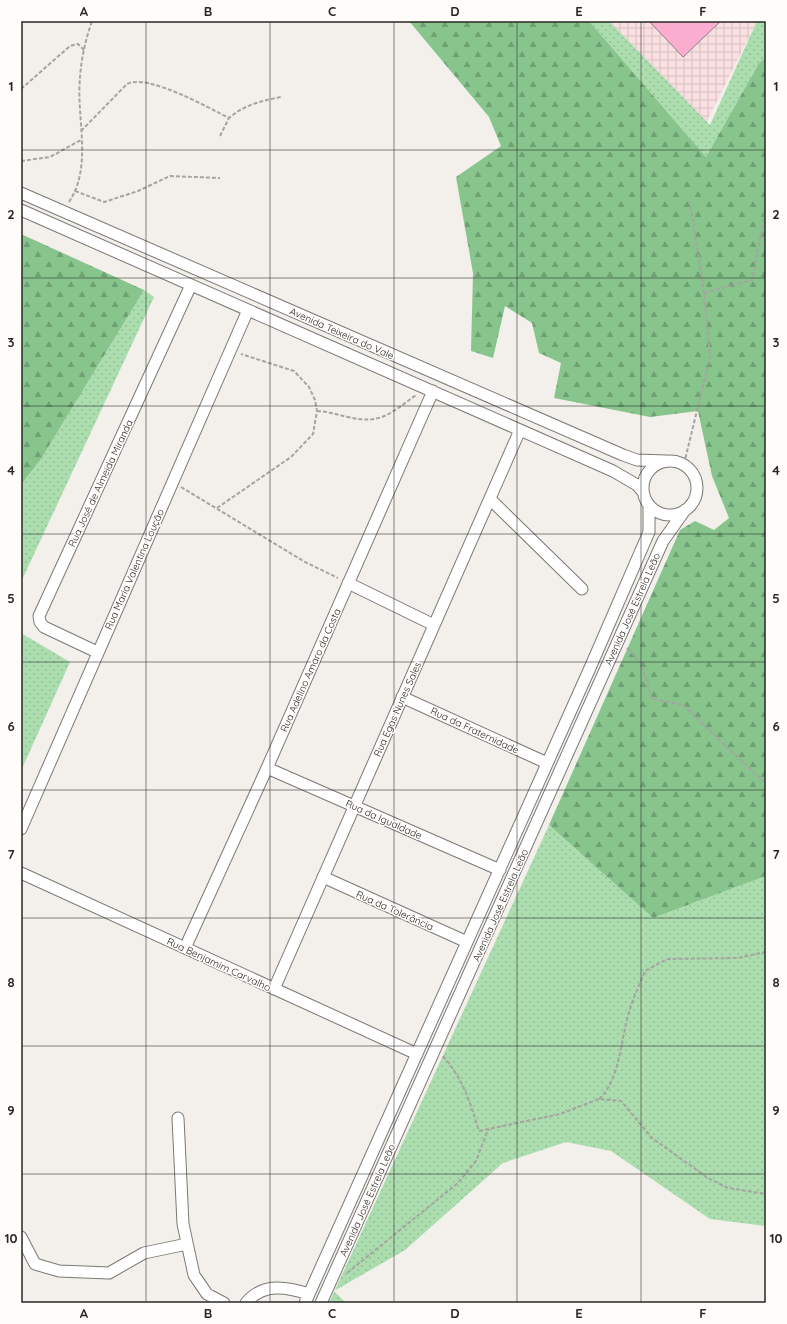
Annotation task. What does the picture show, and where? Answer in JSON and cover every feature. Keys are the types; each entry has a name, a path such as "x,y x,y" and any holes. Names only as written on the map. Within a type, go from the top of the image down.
{"street":[{"name":"Avenida Teixeira do Vale","path":"21,193 623,455 637,460 675,461 684,464"},
{"name":"Avenida Teixeira do Vale","path":"21,210 613,471 637,485 644,492"},
{"name":"Rua José de Almeida Miranda","path":"97,652 44,627 40,622 39,616 190,285"},
{"name":"Rua Maria Valentina Loução","path":"21,829 97,652 248,310"},
{"name":"Rua Adelino Amaro da Costa","path":"185,948 267,768 348,583 429,390"},
{"name":"Rua Egas Nunes Sales","path":"274,989 520,430"},
{"path":"666,461 658,464 649,472 644,483 644,492 649,505 662,514 670,515 685,510 692,504 696,496 696,478 691,470 684,464"},
{"path":"490,499 582,589"},
{"name":"Avenida José Estrela Leão","path":"307,1298 500,870 649,532 649,505"},
{"name":"Avenida José Estrela Leão","path":"321,1303 663,541 685,510"},
{"path":"348,583 434,625"},
{"name":"Rua da Fraternidade","path":"402,697 547,763"},
{"name":"Rua da Igualdade","path":"267,768 500,870"},
{"name":"Rua Benjamim Carvalho","path":"21,873 417,1054"},
{"name":"Rua da Tolerância","path":"323,877 467,942"},
{"path":"178,1118 183,1224 194,1275 207,1294 224,1303"},
{"path":"21,1237 35,1264 59,1271 72,1272 109,1273 144,1253 187,1244"},
{"path":"246,1303 264,1289 289,1287 307,1298"}],"path":[{"path":"62,211 75,192 81,169 80,78 92,21"},
{"path":"21,88 70,46 78,44 85,50"},
{"path":"81,131 127,84 133,81 140,81 171,90 229,118"},
{"path":"220,136 229,118 238,111 251,104 280,97"},
{"path":"21,161 50,156 81,140"},
{"path":"75,192 104,202 138,190 170,176 220,178"},
{"path":"684,464 710,357 704,293 690,202"},
{"path":"704,293 752,280 766,209"},
{"path":"217,508 291,457 313,434 317,411 315,400 309,387 294,371 230,350"},
{"path":"317,411 327,411 360,420 384,418 429,390"},
{"path":"172,482 305,562 348,583"},
{"path":"619,640 641,663 652,699 684,705 766,784"},
{"path":"436,1047 456,1070 468,1096 479,1130 488,1130 560,1114 599,1099 606,1092 613,1077 629,1011 645,971 667,959 737,958 766,952"},
{"path":"599,1099 621,1101 652,1138 708,1178 728,1188 766,1194"},
{"path":"344,1276 458,1183 476,1161 488,1130"}],"shaded area":[{"path":"608,21 757,21 706,123"}],"green space":[{"path":"409,21 589,21 706,157 759,63 766,57 766,876 653,918 549,825 680,530 695,521 714,530 729,518 712,476 698,411 650,417 554,398 561,363 539,353 532,323 505,306 493,358 471,351 473,273 456,177 501,146 489,117"},
{"path":"589,21 609,21 710,125 757,21 766,21 766,57 759,63 706,157"},
{"path":"21,234 144,290 41,459 21,485"},
{"path":"144,290 154,297 21,582 21,485 41,459"},
{"path":"21,633 70,662 21,771"},
{"path":"549,825 653,918 766,876 766,1226 710,1219 611,1151 566,1142 503,1163 405,1250 335,1291"},
{"path":"334,1291 346,1303 329,1303"}],"building":[{"path":"649,21 721,21 683,57"}]}
